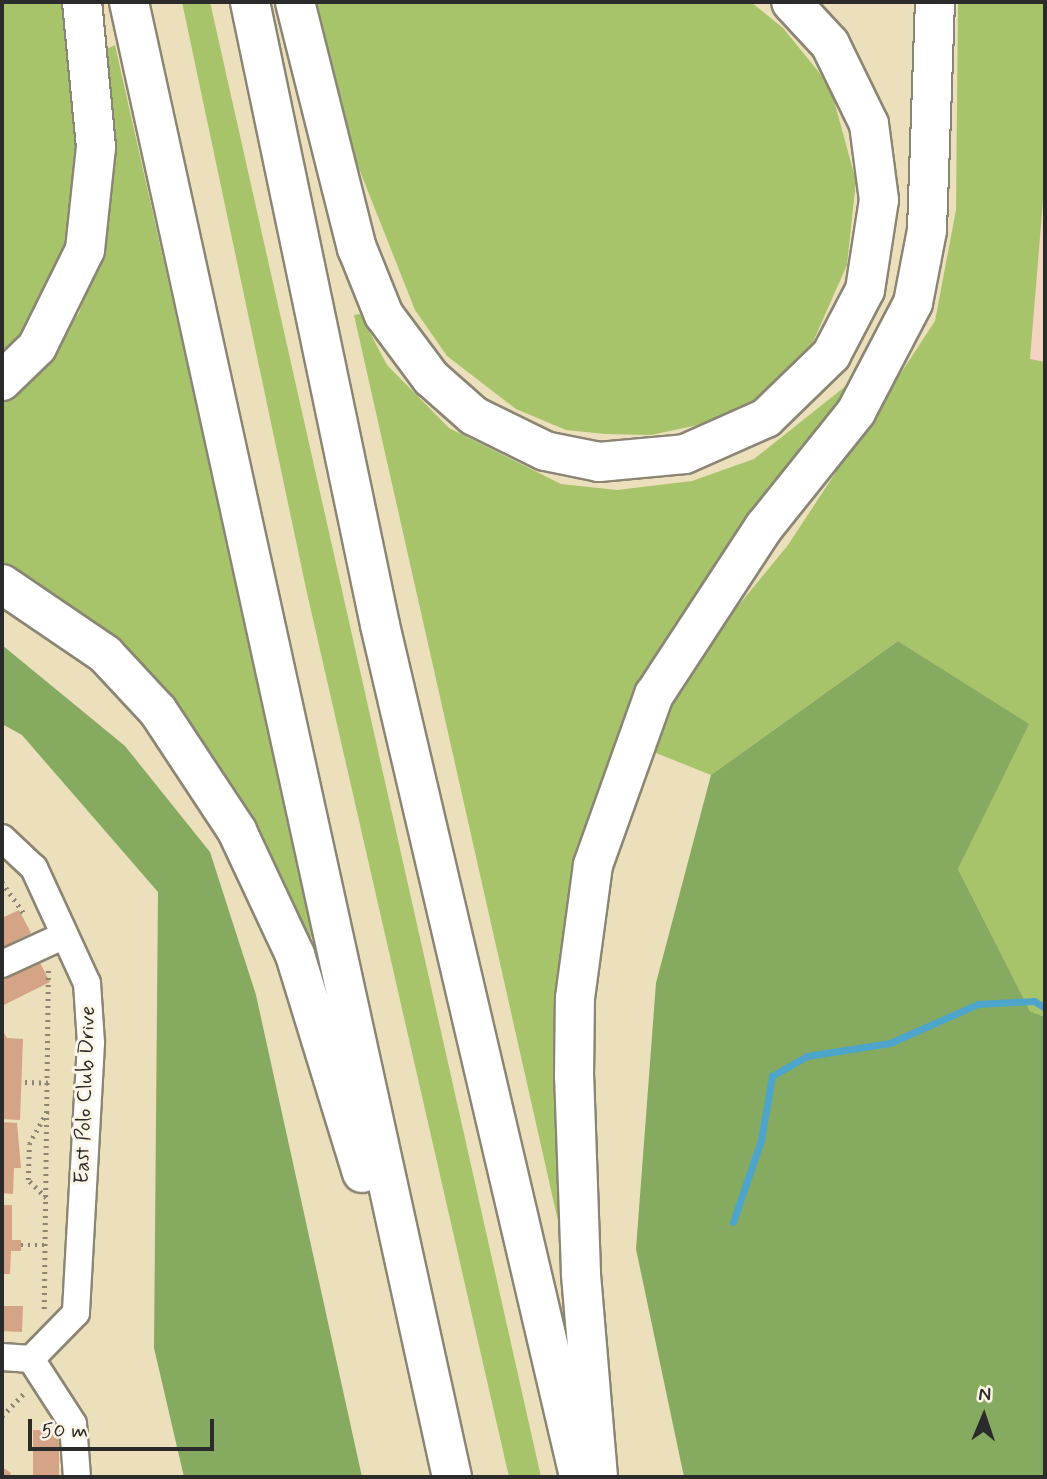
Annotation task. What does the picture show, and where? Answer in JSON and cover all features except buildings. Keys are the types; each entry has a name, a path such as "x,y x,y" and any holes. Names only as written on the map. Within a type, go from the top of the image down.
{"highway":[{"path":"2,381 37,347 85,250 96,147 82,2"},
{"path":"129,2 452,1477"},
{"path":"250,2 380,625 579,1477"},
{"path":"295,2 357,248 384,315 431,378 474,416 545,451 599,462 685,454 766,418 831,355 864,290 878,200 869,124 830,44 791,2"},
{"path":"598,1477 581,1273 574,1076 575,998 593,865 654,695 756,538 856,412 913,303 927,230 935,2"},
{"path":"2,584 105,654 158,711 263,879 295,955 442,1434"}],"street":[{"name":"East Polo Club Drive","path":"2,838 34,868 52,941 87,983 91,1042 76,1313 37,1354"},
{"path":"2,964 52,941"},
{"path":"2,1357 37,1354 73,1424 77,1477"}],"path":[{"path":"2,882 52,941 46,1245 37,1354"},
{"path":"25,1082 49,1083"},
{"path":"47,1199 28,1180 29,1144 49,1110"},
{"path":"22,1159 29,1160"},
{"path":"21,1245 46,1245"},
{"path":"2,1416 26,1392"},
{"path":"2,1405 10,1406"}],"shaded area":[{"path":"1045,169 1045,362 1030,360"}],"green space":[{"path":"2,2 71,2 86,166 52,295 2,362"},
{"path":"182,2 210,2 541,1477 509,1477 307,593"},
{"path":"317,2 751,2 783,28 830,86 856,181 847,265 812,344 754,402 712,422 651,435 605,434 566,430 516,409 447,356 415,310 354,156"},
{"path":"958,2 1045,2 1045,176 1030,359 1045,362 1045,1017 1030,1011 958,869 1028,724 898,641 711,775 651,751 685,671 788,545 935,321 956,210"},
{"path":"115,45 317,936 303,939 211,759 2,571 2,402 48,357 79,313 97,259 111,186 107,49"},
{"path":"360,314 387,365 449,428 561,484 617,490 692,481 754,459 847,385 848,390 589,838 567,1261 354,315"},
{"path":"898,641 1029,724 958,869 1030,1011 1045,1017 1045,1477 684,1477 636,1249 656,983 711,775"},
{"path":"2,645 125,746 210,852 256,995 362,1477 184,1477 154,1348 158,892 22,735 2,724"}],"waterway":[{"path":"733,1222 761,1140 772,1076 807,1056 890,1043 978,1004 1034,1001 1045,1008"}]}
